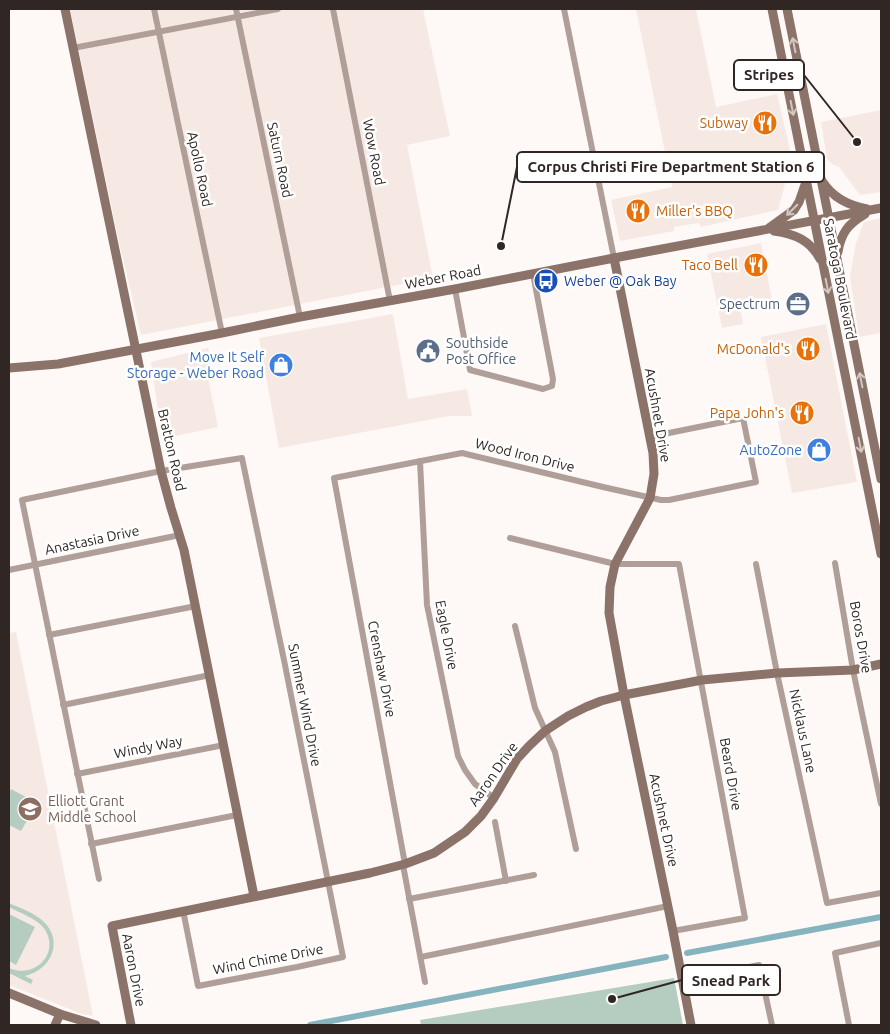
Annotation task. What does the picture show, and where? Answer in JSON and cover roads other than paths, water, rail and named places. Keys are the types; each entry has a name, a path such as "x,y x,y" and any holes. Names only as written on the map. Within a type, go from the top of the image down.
{"street":[{"name":"Bratton Road","path":"65,9 161,471 180,535 196,606 254,896"},
{"name":"Apollo Road","path":"154,9 222,333"},
{"name":"Saturn Road","path":"236,9 300,317"},
{"path":"73,48 278,9"},
{"name":"Wow Road","path":"333,9 390,301"},
{"name":"Acushnet Drive","path":"564,9 652,453 654,474 650,498 615,564 610,587 609,612 691,1025"},
{"name":"Saratoga Boulevard","path":"772,9 881,554"},
{"name":"Saratoga Boulevard","path":"787,9 881,477"},
{"path":"821,179 835,196 844,202 877,209"},
{"path":"766,229 794,210 806,182"},
{"path":"837,260 846,228 858,218 877,209"},
{"name":"Weber Road","path":"9,368 58,364 877,209"},
{"path":"766,229 801,238 816,252 823,264"},
{"path":"454,289 470,370 543,389 552,386 553,379 533,274"},
{"name":"Wood Iron Drive","path":"334,478 462,453 650,498 669,500 756,482 743,418 649,437"},
{"name":"Summer Wind Drive","path":"161,471 242,458 343,957"},
{"name":"Eagle Drive","path":"420,461 427,605 458,756 464,770 475,784 494,798"},
{"path":"99,879 22,500 161,471"},
{"path":"866,479 881,477"},
{"name":"Crenshaw Drive","path":"334,478 409,899 426,982"},
{"name":"Anastasia Drive","path":"9,570 180,535"},
{"path":"510,538 615,564"},
{"name":"Boros Drive","path":"835,563 853,670 881,804"},
{"name":"Beard Drive","path":"615,564 679,564 745,918 673,931"},
{"name":"Nicklaus Lane","path":"756,564 777,673 827,903 881,893"},
{"path":"49,634 196,606"},
{"path":"515,626 535,708 555,752 576,849"},
{"name":"Aaron Drive","path":"131,1025 112,926 404,864 434,852 465,832 481,816 517,759 545,731 568,716 601,701 702,680 777,673 853,670 881,664"},
{"path":"63,705 210,675"},
{"name":"Windy Way","path":"77,774 224,746"},
{"path":"92,844 238,815"},
{"path":"495,822 506,881"},
{"path":"409,899 534,875"},
{"path":"421,957 668,906"},
{"name":"Wind Chime Drive","path":"184,910 198,986 343,957"},
{"path":"849,1025 835,953 881,943"},
{"path":"683,981 759,965 772,1025"},
{"path":"9,993 60,1014 96,1025"},
{"path":"55,1025 60,1014"}],"waterway":[{"path":"687,953 881,917"},
{"path":"310,1025 666,957"}],"place":[{"name":"Subway","path":"765,123"},
{"name":"Stripes","path":"857,142"},
{"name":"Miller's BBQ","path":"638,211"},
{"name":"Corpus Christi Fire Department Station 6","path":"501,246"},
{"name":"Taco Bell","path":"756,265"},
{"name":"Weber @ Oak Bay","path":"546,281"},
{"name":"Spectrum","path":"798,304"},
{"name":"McDonald's","path":"808,349"},
{"name":"Southside Post Office","path":"428,351"},
{"name":"Move It Self Storage - Weber Road","path":"281,365"},
{"name":"Papa John's","path":"802,413"},
{"name":"AutoZone","path":"819,450"},
{"name":"Elliott Grant Middle School","path":"30,809"},
{"name":"Snead Park","path":"612,999"}]}
